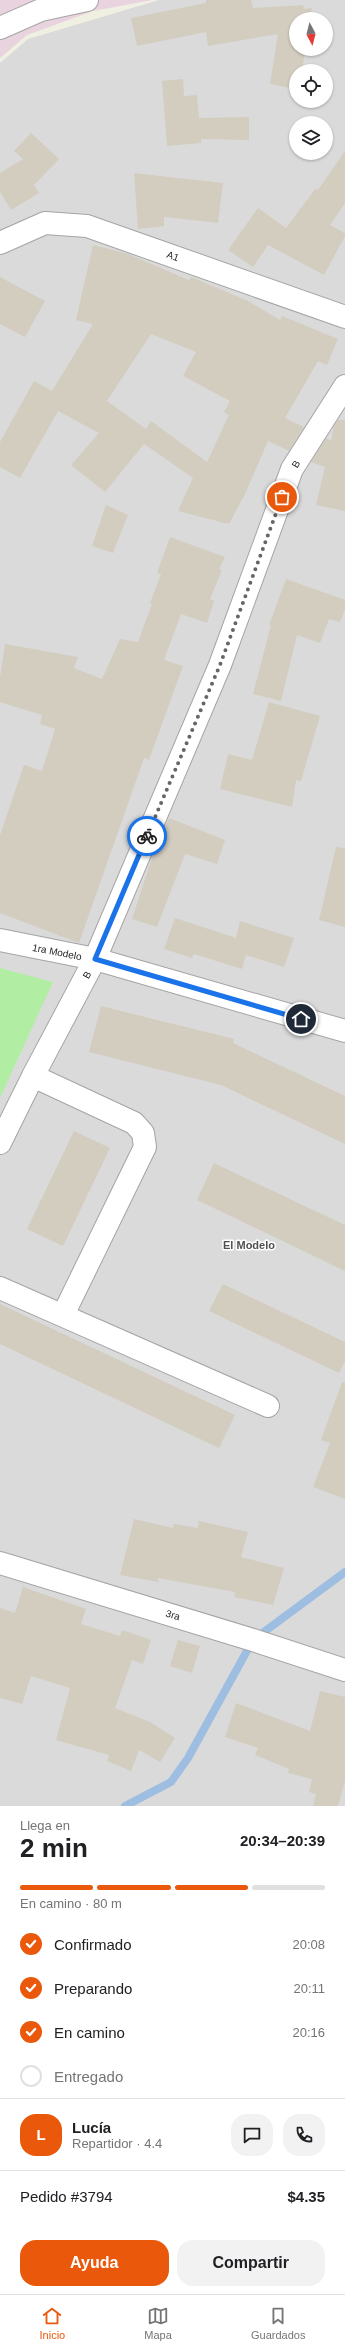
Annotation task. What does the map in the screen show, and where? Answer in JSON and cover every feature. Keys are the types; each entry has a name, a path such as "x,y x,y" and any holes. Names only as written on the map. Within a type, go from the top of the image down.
{"street":[{"path":"0,28 38,5 87,0"},
{"name":"A1","path":"0,243 45,223 87,226 345,317"},
{"name":"B","path":"0,1143 32,1076 95,959 220,665 292,469 345,386"},
{"name":"1ra Modelo","path":"0,940 95,959 345,1031"},
{"path":"32,1076 134,1123 144,1133 145,1146 63,1315"},
{"path":"0,1288 268,1406"},
{"name":"3ra","path":"0,1563 253,1640 345,1670"}],"shaded area":[{"path":"0,0 152,0 93,11 27,35 0,58"},
{"path":"159,0 345,0 345,1806 0,1806 0,63 28,39"}],"green space":[{"path":"0,968 53,982 0,1098"}],"building":[{"path":"206,0 251,0 253,8 303,5 304,9 312,8 311,12 289,12 289,56 304,56 303,64 289,64 289,88 270,84 278,34 208,46 206,32 137,46 131,18 206,3"},
{"path":"183,79 184,96 197,95 199,118 249,117 249,140 201,139 201,143 167,146 162,81"},
{"path":"31,133 59,159 34,185 39,193 11,210 0,192 0,173 23,159 14,151"},
{"path":"345,151 345,203 330,225 345,233 345,236 324,275 268,245 253,267 228,250 258,208 286,228 316,188 318,190"},
{"path":"134,173 223,183 218,223 164,217 164,226 138,229"},
{"path":"93,245 128,254 189,280 191,277 248,301 280,320 282,316 338,339 327,365 318,361 285,418 304,427 289,451 268,441 245,494 229,524 178,511 193,478 144,444 105,492 71,465 99,433 58,411 20,478 0,467 0,442 34,381 52,391 93,324 76,320","holes":["151,334 196,352 183,376 230,401 224,412 229,415 207,462 151,421 146,429 107,401"]},
{"path":"0,277 45,301 25,337 0,324"},
{"path":"338,420 345,420 345,511 316,505 325,467 311,462 326,438 331,441 334,426"},
{"path":"106,505 128,515 113,553 92,546"},
{"path":"170,537 225,557 219,569 222,570 210,599 214,601 207,623 181,614 164,660 183,666 149,760 144,758 79,943 0,913 0,835 24,765 42,771 55,729 40,724 42,715 0,702 0,677 5,644 78,657 74,668 102,679 120,639 138,642 152,604 150,603 161,574 157,573"},
{"path":"286,579 345,600 345,609 340,622 329,619 320,643 297,635 281,701 253,694 271,625 269,625"},
{"path":"269,702 320,716 301,781 296,780 292,807 220,789 228,754 252,760"},
{"path":"169,818 225,840 217,864 185,854 157,927 132,919 152,858"},
{"path":"336,847 345,848 345,927 319,920"},
{"path":"175,918 236,938 240,921 294,938 284,967 246,955 242,969 194,954 192,958 164,949"},
{"path":"101,1006 234,1039 233,1043 345,1096 345,1144 221,1085 89,1052"},
{"path":"74,1131 110,1148 63,1246 27,1229"},
{"path":"214,1163 345,1225 345,1271 197,1200"},
{"path":"223,1284 345,1342 345,1361 339,1373 209,1311"},
{"path":"0,1304 235,1415 219,1448 0,1344"},
{"path":"342,1382 345,1383 345,1499 313,1487 330,1443 321,1440"},
{"path":"134,1519 173,1528 174,1524 198,1528 199,1521 248,1532 241,1557 284,1568 273,1605 234,1597 235,1592 158,1578 158,1582 120,1575"},
{"path":"23,1587 86,1609 81,1624 120,1636 122,1630 151,1640 143,1664 132,1660 115,1708 150,1722 175,1738 160,1762 139,1750 131,1771 107,1761 109,1755 56,1740 70,1688 31,1676 22,1704 0,1698 0,1608 15,1613"},
{"path":"178,1640 200,1646 192,1673 170,1666"},
{"path":"320,1691 345,1697 345,1781 338,1806 313,1806 316,1794 309,1792 312,1779 288,1773 289,1769 255,1755 258,1748 225,1737 236,1703 310,1731"}],"waterway":[{"path":"125,1806 171,1782 188,1758 253,1640 345,1572"}],"way so far":[{"path":"147,836 220,665 282,497"}],"district":[{"name":"El Modelo","path":"249,1245"}],"route":[{"path":"147,836 95,959 301,1019"}]}
